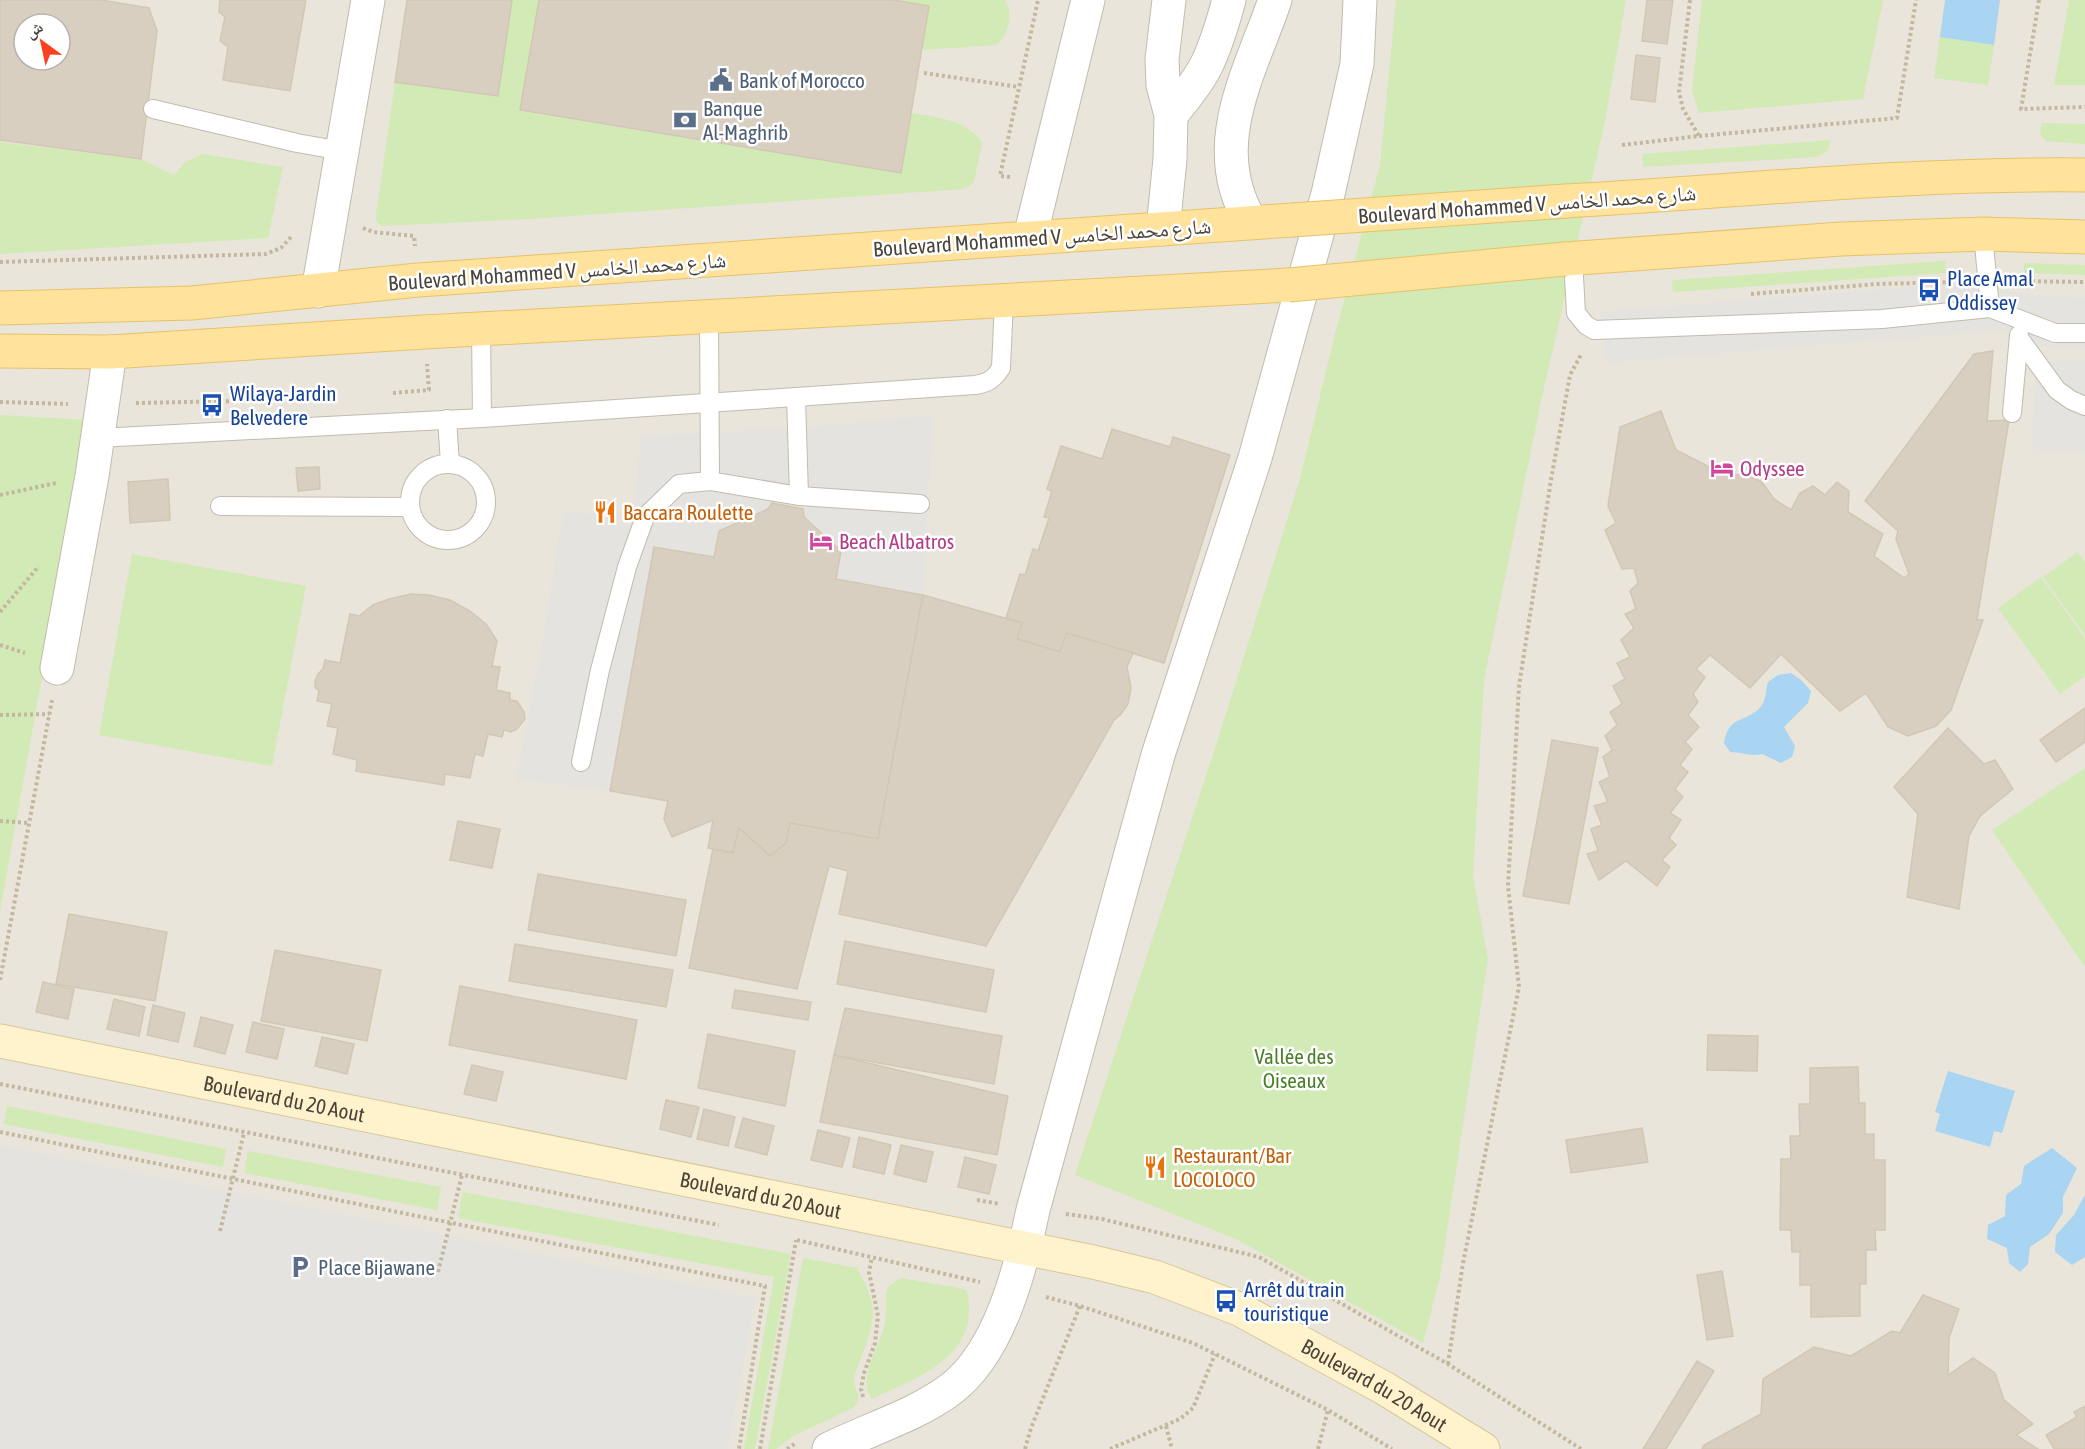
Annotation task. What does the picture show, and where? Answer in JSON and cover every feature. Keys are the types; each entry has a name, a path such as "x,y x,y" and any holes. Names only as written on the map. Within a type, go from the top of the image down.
{"main road":[{"name":"Boulevard Mohammed V شارع محمد الخامس","path":"0,308 192,303 418,280 1902,179 2085,175"},
{"path":"0,351 110,352 709,316 1288,285 1569,259 1841,239 1983,234 2085,237"}],"street":[{"path":"318,291 368,0"},
{"path":"1030,237 1088,0"},
{"path":"1163,229 1170,159 1171,115 1163,85 1162,59 1169,0"},
{"path":"1171,115 1207,65 1229,0"},
{"path":"1251,222 1240,204 1231,174 1234,117 1246,75 1275,0"},
{"path":"829,1449 920,1409 952,1388 970,1371 999,1325 1025,1248 1036,1198 1158,755 1255,458 1328,194 1358,63 1360,0"},
{"path":"57,668 92,476 110,352"},
{"name":"Boulevard du 20 Aout","path":"0,1041 1025,1248 1155,1277 1239,1309 1384,1388 1483,1449"}],"lane":[{"path":"153,109 297,143 342,151"},
{"path":"1983,234 1990,308"},
{"path":"1569,259 1576,313 1586,325 1594,330 1882,320 1990,308 2020,329 2057,390 2085,406"},
{"path":"98,438 482,418 986,383 995,377 1001,368 1004,300"},
{"path":"709,316 710,481"},
{"path":"481,329 482,418"},
{"path":"2020,329 2055,333 2085,333"},
{"path":"2012,413 2020,329"},
{"path":"796,397 800,496"},
{"path":"447,419 450,463"},
{"path":"450,463 474,473 482,484 486,497 486,510 471,532 459,538 446,540 433,537 422,530 410,507 411,494 416,481 425,471 437,465 450,463"},
{"path":"581,762 600,670 627,567 645,517 679,484 710,481 800,496 920,504"},
{"path":"220,506 410,507"}],"path":[{"path":"1038,0 1000,176 1043,184"},
{"path":"1690,0 1679,92 1683,109 1699,136"},
{"path":"1622,145 1897,118 1916,0"},
{"path":"2039,0 2021,109 2085,107"},
{"path":"924,74 1019,87"},
{"path":"1748,294 1877,284 1988,281 2085,282"},
{"path":"1448,1364 1463,1263 1519,987 1509,886 1519,686 1570,375 1594,330"},
{"path":"0,495 92,476"},
{"path":"0,980 57,668"},
{"path":"0,715 49,714"},
{"path":"0,821 29,823"},
{"path":"0,1084 728,1227"},
{"path":"0,1132 765,1287 740,1449"},
{"path":"220,1231 244,1133"},
{"path":"438,1272 462,1175"},
{"path":"786,1238 1080,1306 1193,1343 1328,1410 1392,1449"},
{"path":"760,1449 796,1240"},
{"path":"864,1399 861,1389 875,1343 878,1316 869,1272 872,1257"},
{"path":"1025,1449 1031,1428 1080,1306"},
{"path":"1110,1449 1167,1426 1193,1408 1215,1354"},
{"path":"1318,1449 1328,1410"},
{"path":"1167,1426 1172,1449"}],"shaded area":[{"path":"0,0 2085,0 2085,1449 0,1449"},
{"path":"1948,284 2085,298 2085,348 2040,347 2005,330 1606,363 1599,312"},
{"path":"2037,361 2085,361 2085,453 2031,449"},
{"path":"933,415 923,595 836,579 841,551 804,517 803,509 772,503 768,509 719,531 714,557 655,547 610,791 516,779 541,648 563,513 634,514 641,436 798,428"},
{"name":"Place Bijawane","path":"0,1145 755,1298 728,1449 0,1449"}],"green space":[{"path":"512,0 539,0 521,111 901,173 912,113 960,124 976,135 982,143 974,182 965,189 530,219 381,226 376,220 376,214 395,82"},
{"path":"894,0 1005,0 1009,11 1008,25 1000,42 995,45 922,50 929,6"},
{"name":"Vallée des Oiseaux","path":"1396,0 1626,0 1605,121 1542,397 1484,680 1473,876 1488,959 1440,1277 1423,1343 1236,1239 1075,1175 1216,745 1300,479 1334,338 1380,165"},
{"path":"1702,0 1883,0 1863,99 1699,113 1692,91"},
{"path":"2069,0 2085,0 2085,85 2054,85"},
{"path":"1940,37 1994,45 1988,85 1934,78"},
{"path":"2042,123 2085,124 2085,144 2046,141 2041,133"},
{"path":"1831,140 1828,151 1817,157 1643,167 1642,154"},
{"path":"0,142 141,159 174,175 185,162 203,154 283,167 268,238 0,254"},
{"path":"1945,261 1946,273 1673,292 1672,280"},
{"path":"2024,263 2085,265 2085,275 2024,273"},
{"path":"0,415 88,420 0,911"},
{"path":"2078,552 2085,562 2085,635 2043,577"},
{"path":"132,554 306,586 272,766 99,735"},
{"path":"2041,577 2085,638 2085,676 2060,694 1998,608"},
{"path":"2085,768 2085,967 1992,830"},
{"path":"7,1106 226,1149 223,1167 4,1124"},
{"path":"248,1151 441,1187 437,1210 244,1173"},
{"path":"463,1192 791,1254 755,1449 744,1449 774,1277 458,1218"},
{"path":"803,1258 857,1268 868,1291 873,1319 854,1380 859,1398 851,1409 793,1436 776,1449 768,1449"},
{"path":"901,1278 965,1289 969,1303 966,1329 959,1344 934,1368 872,1399 868,1391 868,1372 883,1332 887,1290 891,1284"}],"water":[{"path":"1945,0 2000,0 1994,45 1940,37"},
{"path":"1791,673 1811,691 1808,703 1784,727 1795,746 1792,757 1781,763 1762,754 1730,752 1724,743 1730,727 1757,711 1762,705 1768,682 1778,675"},
{"path":"1948,1071 2015,1091 2002,1133 1994,1131 1990,1147 1935,1131 1940,1114 1935,1112"},
{"path":"2052,1148 2077,1168 2063,1197 2063,1213 2049,1234 2030,1247 2028,1264 2020,1272 2009,1263 2007,1248 1987,1239 1988,1225 2005,1216 2006,1195 2021,1184 2024,1166"},
{"path":"2085,1195 2085,1257 2072,1265 2055,1252 2056,1235 2074,1215"}],"building":[{"path":"0,0 101,0 149,8 157,31 141,159 0,140"},
{"path":"220,0 306,0 290,91 223,80 228,47 220,41 225,17 219,12"},
{"path":"407,0 512,0 498,96 395,82"},
{"name":"Bank of Morocco","path":"539,0 894,0 929,6 901,173 520,110"},
{"path":"1647,0 1673,0 1667,44 1642,41"},
{"path":"1636,55 1660,58 1655,102 1631,99"},
{"path":"1993,351 1987,421 2009,420 1977,620 1983,620 1951,710 1936,726 1908,736 1888,727 1866,693 1840,711 1781,654 1750,688 1710,655 1696,669 1705,677 1693,694 1698,702 1688,715 1699,727 1685,742 1692,749 1680,765 1688,772 1675,789 1683,797 1670,813 1681,820 1669,838 1676,845 1662,860 1670,867 1657,886 1626,861 1599,880 1587,854 1598,851 1591,829 1602,825 1594,806 1608,802 1599,782 1610,777 1603,757 1612,750 1605,736 1617,725 1610,712 1622,704 1613,686 1625,679 1617,663 1630,657 1621,640 1634,628 1625,614 1636,609 1630,591 1638,583 1634,568 1622,569 1605,530 1616,523 1608,506 1620,427 1661,411 1676,450 1727,476 1745,474 1762,482 1774,499 1791,510 1800,493 1813,486 1825,495 1837,482 1849,491 1848,512 1883,534 1874,556 1904,578 1909,574 1896,539 1898,531 1865,501 1974,354"},
{"path":"1112,429 1170,447 1173,437 1230,455 1164,663 1067,633 1060,652 1017,639 1022,623 1006,618 1020,574 1025,575 1033,549 1038,551 1049,518 1044,517 1052,491 1047,489 1061,446 1102,459"},
{"path":"319,467 320,489 298,491 296,468"},
{"path":"168,479 170,520 130,523 128,482"},
{"path":"772,503 803,509 804,517 841,551 836,579 923,595 878,839 790,823 786,843 770,856 739,828 733,853 708,848 713,820 672,837 664,819 668,801 610,791 654,547 714,557 719,531 768,509"},
{"path":"411,594 450,600 470,611 486,624 497,641 492,666 500,667 496,690 510,693 510,700 517,701 524,712 525,719 517,729 511,732 504,730 502,737 488,734 483,756 475,754 470,778 445,774 444,785 356,771 357,760 333,754 338,728 327,726 332,704 317,701 319,691 315,687 315,681 323,669 325,660 340,663 350,614 359,616 373,605"},
{"path":"923,595 1022,623 1017,639 1060,652 1067,633 1133,653 1127,667 1131,688 1128,704 1114,720 986,946 839,914 848,871 829,866 797,989 689,968 713,849 733,853 739,828 770,856 786,843 790,823 878,839"},
{"path":"2085,708 2085,742 2056,762 2040,740"},
{"path":"1948,728 1984,764 1995,760 2013,789 1980,816 1969,836 1959,909 1907,897 1918,814 1894,787"},
{"path":"1552,740 1598,748 1569,904 1523,896"},
{"path":"458,821 500,829 492,868 450,860"},
{"path":"538,874 686,900 676,956 528,930"},
{"path":"69,914 167,932 155,1001 56,984"},
{"path":"845,941 994,970 986,1012 837,984"},
{"path":"515,944 673,970 666,1007 509,981"},
{"path":"275,950 381,970 367,1041 261,1021"},
{"path":"43,982 74,989 68,1019 36,1012"},
{"path":"460,986 637,1020 626,1079 449,1045"},
{"path":"735,990 811,1002 808,1020 732,1008"},
{"path":"114,999 145,1007 139,1036 107,1029"},
{"path":"153,1005 185,1013 178,1042 147,1035"},
{"path":"845,1008 1002,1036 994,1084 834,1055"},
{"path":"201,1017 233,1025 225,1054 194,1046"},
{"path":"253,1022 284,1029 277,1059 246,1052"},
{"path":"708,1034 795,1051 785,1106 698,1088"},
{"path":"1708,1035 1758,1036 1757,1071 1707,1070"},
{"path":"322,1037 354,1044 347,1074 315,1066"},
{"path":"834,1055 1008,1096 997,1155 820,1122"},
{"path":"472,1065 503,1072 496,1101 464,1094"},
{"path":"1858,1067 1859,1103 1865,1103 1865,1134 1874,1134 1874,1160 1885,1160 1885,1230 1875,1230 1876,1250 1866,1250 1866,1284 1860,1284 1860,1316 1811,1317 1811,1285 1800,1285 1800,1252 1792,1252 1791,1230 1780,1230 1781,1159 1791,1159 1790,1136 1800,1136 1799,1104 1810,1104 1810,1068"},
{"path":"666,1100 699,1107 691,1137 660,1129"},
{"path":"704,1109 735,1117 728,1146 697,1139"},
{"path":"743,1118 774,1126 767,1155 735,1147"},
{"path":"1642,1128 1648,1162 1571,1173 1566,1140"},
{"path":"818,1130 850,1138 842,1167 811,1160"},
{"path":"859,1137 891,1145 884,1174 853,1167"},
{"path":"901,1145 933,1152 926,1182 894,1174"},
{"path":"965,1157 996,1165 989,1194 958,1187"},
{"path":"1722,1271 1733,1336 1707,1340 1697,1275"},
{"path":"1923,1295 1959,1309 1949,1338 1948,1375 1973,1358 1995,1373 2004,1400 2033,1424 2016,1435 2038,1449 1702,1449 1704,1445 1761,1414 1763,1379 1814,1347 1851,1356 1892,1331 1900,1333"},
{"path":"1697,1361 1714,1371 1666,1449 1643,1449"},
{"path":"2085,1406 2085,1449 2054,1449 2046,1435 2077,1417 2074,1412"}],"place":[{"name":"Bank of Morocco","path":"721,80"},
{"name":"Banque Al-Maghrib","path":"685,120"},
{"name":"Place Amal Oddissey","path":"1929,290"},
{"name":"Wilaya-Jardin Belvedere","path":"212,405"},
{"name":"Odyssee","path":"1722,468"},
{"name":"Baccara Roulette","path":"605,512"},
{"name":"Beach Albatros","path":"821,541"},
{"name":"Restaurant/Bar LOCOLOCO","path":"1155,1167"},
{"name":"Place Bijawane","path":"300,1267"},
{"name":"Arrêt du train touristique","path":"1226,1301"}]}
